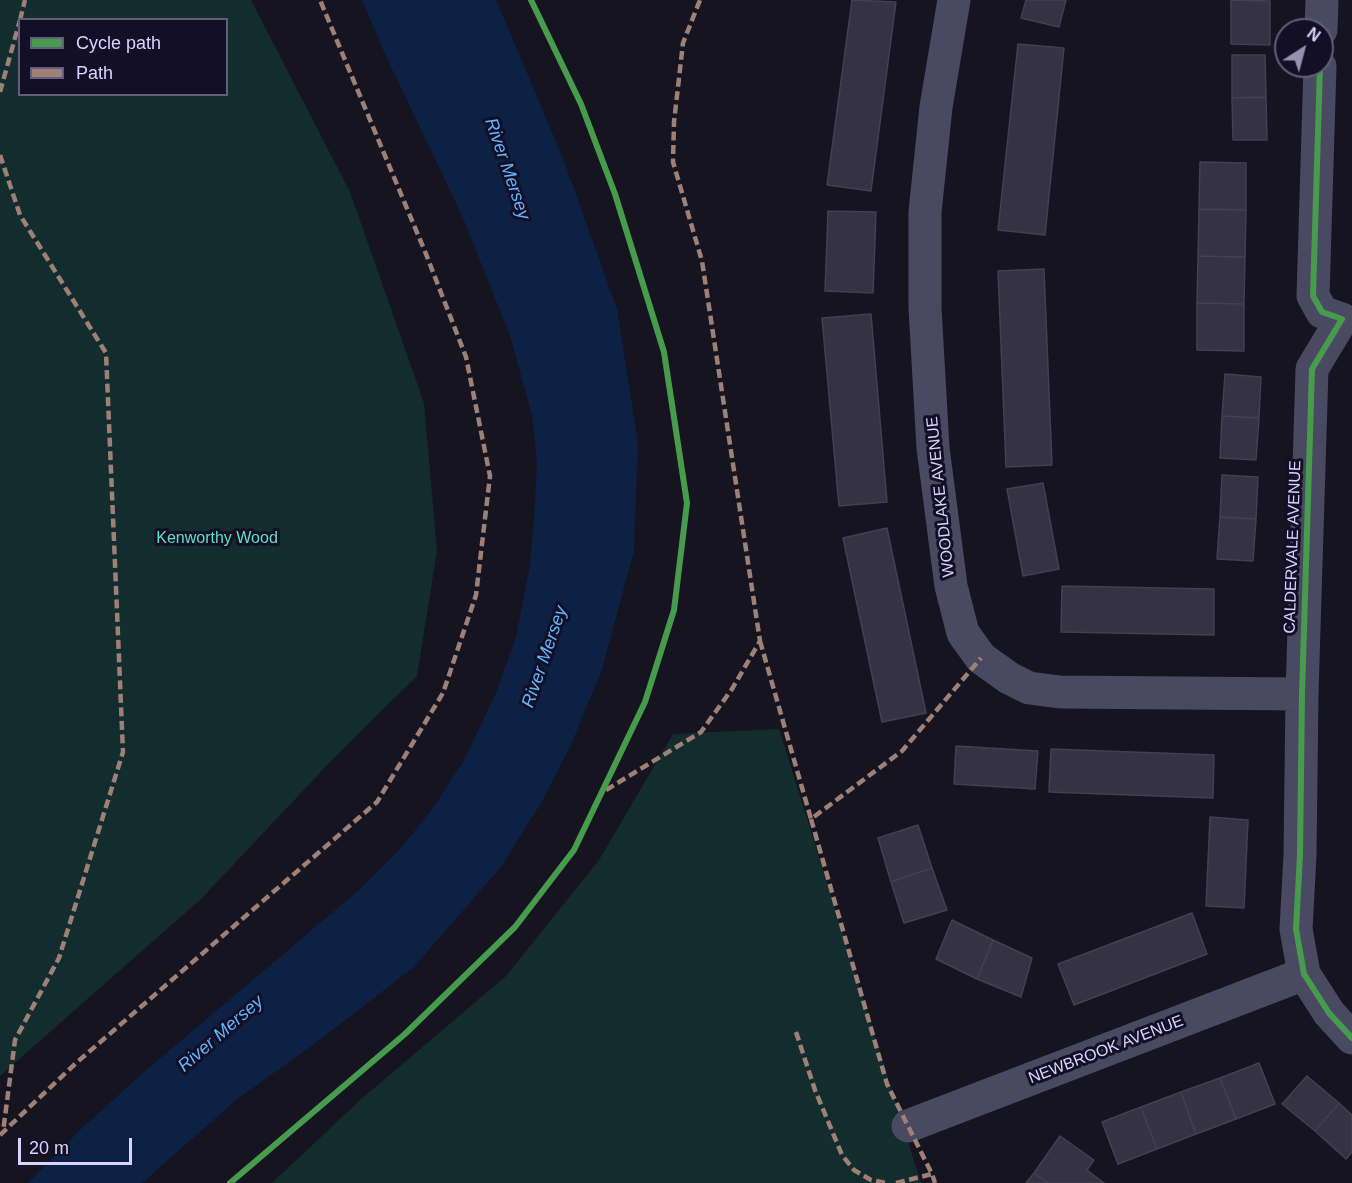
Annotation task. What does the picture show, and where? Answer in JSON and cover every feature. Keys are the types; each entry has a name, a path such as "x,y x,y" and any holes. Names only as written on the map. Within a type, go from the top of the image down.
{"street":[{"name":"WOODLAKE AVENUE","path":"954,0 936,107 925,212 925,308 933,448 951,586 963,633 981,658 1009,678 1029,688 1060,692 1302,694"},
{"path":"1321,18 1322,0"},
{"name":"CALDERVALE AVENUE","path":"1320,78 1313,296 1322,312 1347,318 1312,369 1302,694 1300,855 1296,929 1304,974 1329,1013 1352,1038"},
{"name":"NEWBROOK AVENUE","path":"909,1126 1304,974"}],"green space":[{"name":"Kenworthy Wood","path":"0,0 251,0 350,192 424,403 437,551 417,676 332,760 201,899 0,1076"},
{"path":"779,729 921,1183 272,1183 359,1101 506,976 599,860 673,734"}],"water":[{"name":"River Mersey","path":"362,0 496,0 563,158 617,309 638,443 634,551 602,669 571,745 541,803 501,867 414,967 317,1042 236,1100 142,1183 28,1183 79,1131 144,1072 359,890 401,848 435,805 464,760 496,693 516,637 530,566 534,516 537,463 532,415 510,336 463,218 384,52"}],"building":[{"path":"852,0 896,2 871,191 827,185"},
{"path":"1026,0 1066,0 1059,27 1021,18"},
{"path":"1231,0 1270,1 1270,45 1231,44"},
{"path":"1018,44 1064,48 1045,235 998,230"},
{"path":"1232,55 1265,55 1266,97 1232,98"},
{"path":"1266,97 1267,140 1233,140 1232,98"},
{"path":"1200,162 1246,163 1246,210 1199,209"},
{"path":"1199,209 1246,210 1245,257 1198,256"},
{"path":"828,211 876,212 873,293 825,291"},
{"path":"1198,256 1245,257 1244,304 1197,303"},
{"path":"1044,269 1052,465 1006,467 998,271"},
{"path":"1197,303 1244,304 1244,351 1197,350"},
{"path":"871,314 887,502 839,506 822,318"},
{"path":"1225,374 1261,377 1259,418 1222,416"},
{"path":"1222,416 1259,418 1256,460 1220,458"},
{"path":"1222,475 1258,477 1256,519 1220,517"},
{"path":"1043,483 1059,569 1023,576 1007,489"},
{"path":"1220,517 1256,519 1253,561 1217,559"},
{"path":"887,528 926,713 882,722 843,538"},
{"path":"1062,586 1214,589 1214,635 1061,632"},
{"path":"956,746 1038,751 1035,789 954,784"},
{"path":"1051,749 1214,755 1213,798 1049,792"},
{"path":"1210,817 1248,820 1244,908 1206,906"},
{"path":"918,825 932,868 891,882 878,838"},
{"path":"932,868 947,910 904,923 891,882"},
{"path":"1192,913 1207,954 1074,1005 1058,964"},
{"path":"952,920 993,940 977,979 936,959"},
{"path":"993,940 1032,958 1021,997 977,979"},
{"path":"1259,1063 1275,1104 1236,1119 1220,1078"},
{"path":"1307,1076 1339,1103 1315,1131 1282,1104"},
{"path":"1220,1078 1236,1119 1196,1134 1181,1092"},
{"path":"1181,1092 1196,1134 1157,1149 1141,1107"},
{"path":"1339,1103 1352,1115 1352,1152 1346,1159 1315,1131"},
{"path":"1141,1107 1157,1149 1118,1164 1102,1122"},
{"path":"1060,1136 1094,1160 1087,1170 1104,1183 1048,1183 1034,1173"},
{"path":"1034,1173 1048,1183 1026,1183"}],"marked path":[{"path":"20,18 25,0"},
{"path":"0,1135 75,1064 377,802 443,693 476,595 490,476 466,357 426,254 320,0"},
{"path":"606,790 701,732 732,689 760,641 702,261 673,162 674,122 683,43 700,0"},
{"path":"0,92 18,27"},
{"path":"0,155 20,215 106,353 123,752 59,958 15,1040 3,1132"},
{"path":"760,641 811,819 902,751 981,658"},
{"path":"811,819 887,1084 935,1183"},
{"path":"796,1032 815,1090 842,1155 854,1170 871,1180 886,1183"},
{"path":"896,1183 932,1174"}],"cycle path":[{"path":"230,1183 405,1034 515,927 574,850 645,702 674,610 687,503 664,352 615,194 581,104 531,0"},
{"path":"1320,78 1313,296 1322,312 1342,319 1312,369 1302,694 1300,855 1296,929 1304,974 1329,1013 1352,1038"}]}
